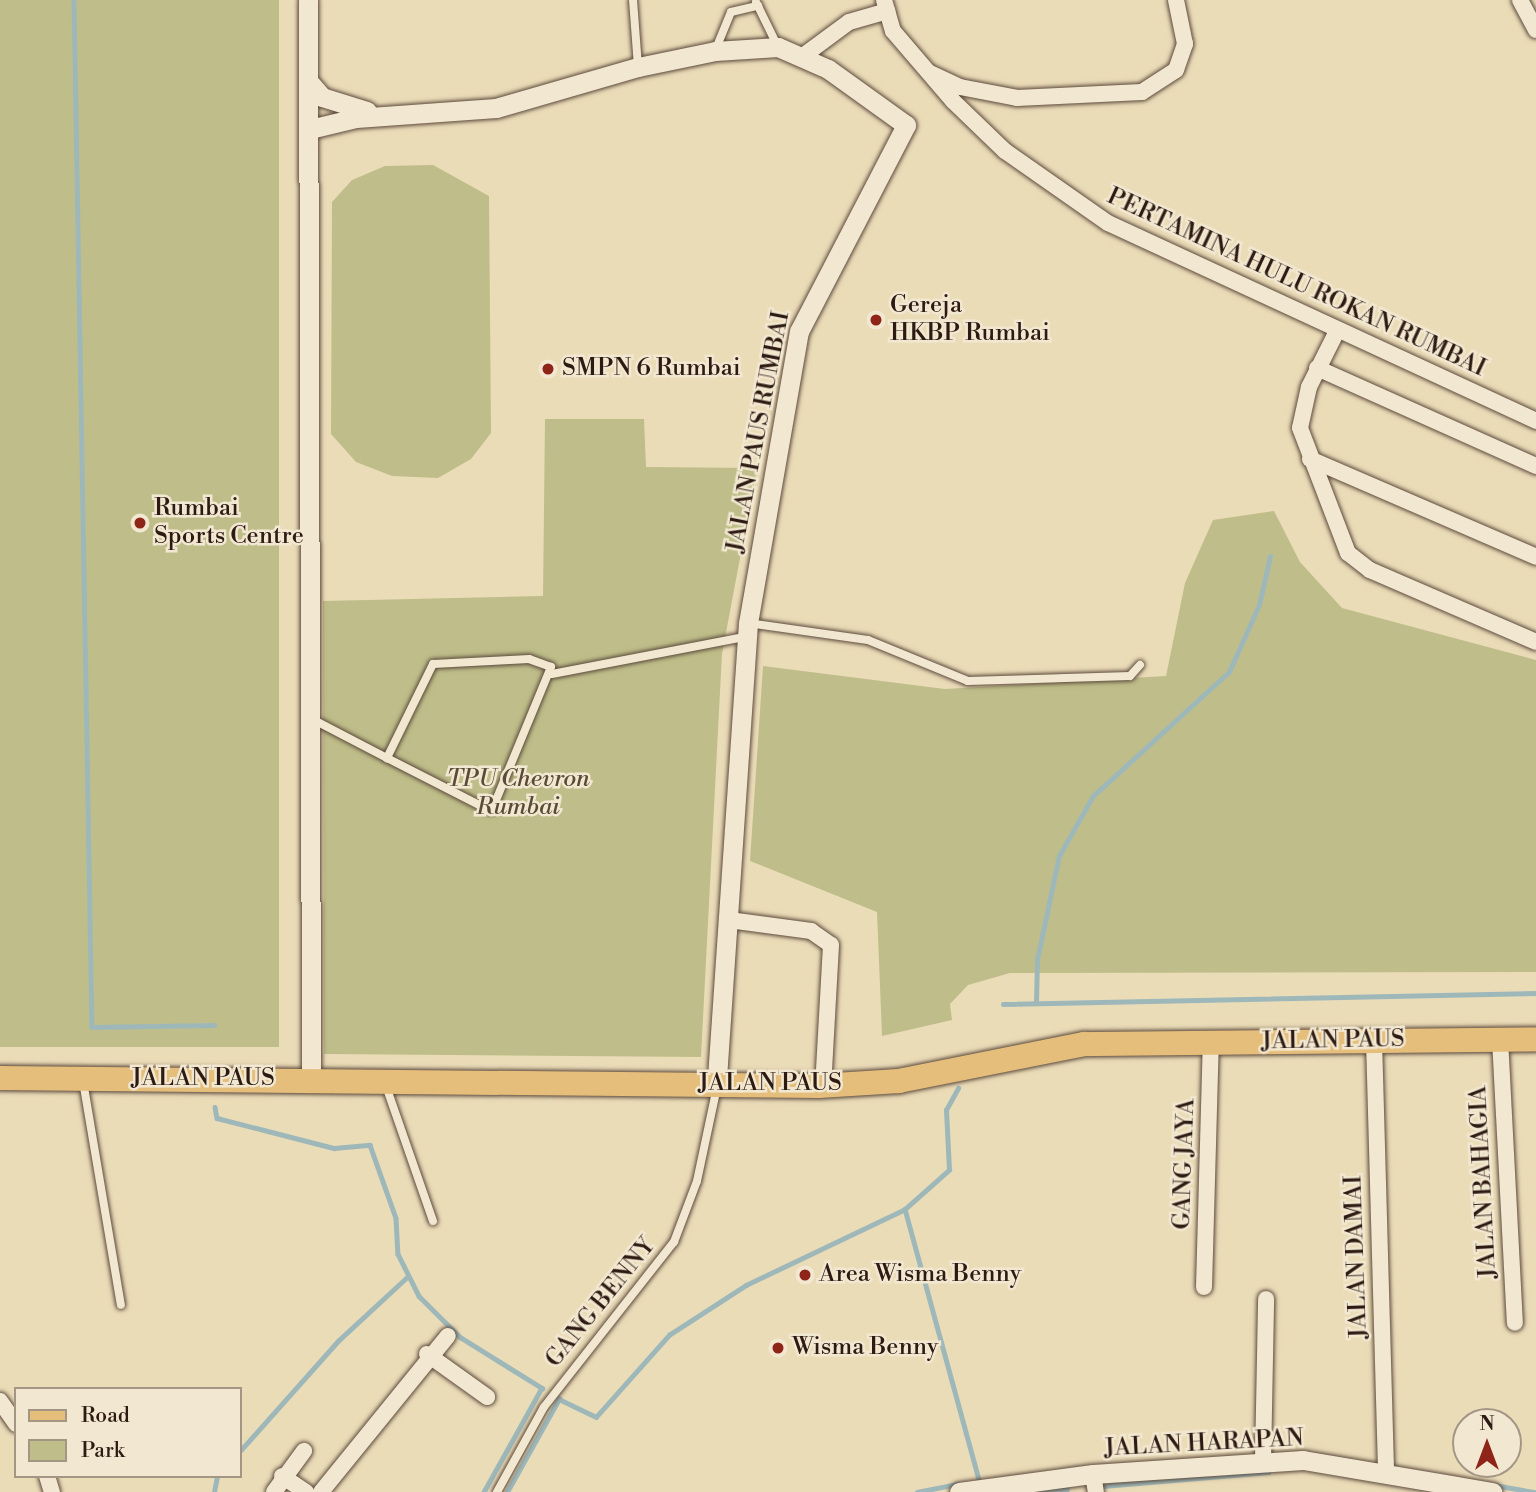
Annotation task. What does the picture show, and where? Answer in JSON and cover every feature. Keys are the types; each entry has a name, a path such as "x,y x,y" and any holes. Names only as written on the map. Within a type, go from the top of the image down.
{"main road":[{"name":"JALAN PAUS","path":"0,1078 311,1073 384,1080 718,1076 900,1065 1081,1030 1536,1025"},
{"name":"JALAN PAUS","path":"0,1067 311,1073 718,1076 899,1081 1084,1044 1536,1039"}],"street":[{"path":"307,0 310,129 306,716 311,1073"},
{"path":"921,69 960,87 1017,97 1142,92 1176,70 1185,44 1176,0"},
{"path":"1520,0 1536,30"},
{"path":"803,56 849,22 885,6"},
{"name":"PERTAMINA HULU ROKAN RUMBAI","path":"885,6 893,31 921,69 1005,152 1108,223 1336,331 1536,421"},
{"name":"JALAN PAUS RUMBAI","path":"310,129 387,118 496,108 638,67 715,51 778,47 803,56 906,125 804,316 747,630 718,1076"},
{"path":"309,82 322,97 387,118"},
{"path":"1336,331 1317,368 1301,410 1310,459 1356,563 1536,642"},
{"path":"1317,368 1536,466"},
{"path":"1310,459 1536,557"},
{"path":"729,920 774,923 829,941 833,985 824,1071"},
{"name":"JALAN BAHAGIA","path":"1500,1039 1515,1323"},
{"name":"JALAN DAMAI","path":"1374,1040 1386,1468"},
{"name":"GANG JAYA","path":"1204,1287 1211,1043"},
{"path":"1262,1457 1266,1298"},
{"path":"321,1492 427,1354 448,1336"},
{"path":"427,1354 487,1398"},
{"path":"0,1401 14,1421"},
{"path":"274,1492 282,1476 304,1451"},
{"name":"JALAN HARAPAN","path":"959,1492 1094,1481 1262,1457 1386,1468 1492,1492"},
{"path":"282,1476 306,1492"}],"lane":[{"path":"633,0 638,67"},
{"path":"715,51 731,12 756,3 778,47"},
{"path":"387,758 436,662 529,659 552,674 747,630 868,640 968,681 1130,676 1140,665"},
{"path":"306,716 492,810 552,674"},
{"name":"GANG BENNY","path":"497,1492 544,1407 674,1242 709,1140 718,1076"},
{"path":"82,1078 121,1306"},
{"path":"384,1080 433,1222"}],"green space":[{"name":"Rumbai Sports Centre","path":"0,0 279,0 279,1047 0,1047"},
{"path":"433,165 489,196 491,433 471,459 438,478 392,476 356,462 331,434 332,202 352,180 385,166"},
{"name":"TPU Chevron Rumbai","path":"545,419 644,419 646,467 757,468 722,654 701,1057 324,1054 323,601 543,596"},
{"path":"1274,511 1300,562 1342,608 1536,660 1536,972 1010,973 968,985 950,1004 952,1020 882,1036 877,912 750,861 763,666 945,689 1166,676 1185,583 1213,520"}],"waterway":[{"path":"74,0 92,1027 214,1025"},
{"path":"1036,1003 1037,960 1059,856 1093,796 1229,672 1259,605 1270,556"},
{"path":"1003,1004 1536,993"},
{"path":"507,1492 559,1399 596,1417 669,1335 746,1285 905,1209 949,1170 946,1110 958,1088"},
{"path":"215,1107 217,1118 334,1148 370,1145 396,1218 398,1254 419,1296 460,1337 542,1388 484,1492"},
{"path":"905,1209 979,1480"},
{"path":"242,1449 338,1341 407,1277"},
{"path":"1103,1486 1268,1472"},
{"path":"214,1492 217,1478"},
{"path":"917,1492 957,1484"},
{"path":"1494,1485 1534,1492"},
{"path":"1040,1492 1067,1489"}],"place":[{"name":"Gereja HKBP Rumbai","path":"876,320"},
{"name":"SMPN 6 Rumbai","path":"548,369"},
{"name":"Rumbai Sports Centre","path":"140,523"},
{"name":"Area Wisma Benny","path":"805,1275"},
{"name":"Wisma Benny","path":"778,1348"}]}
